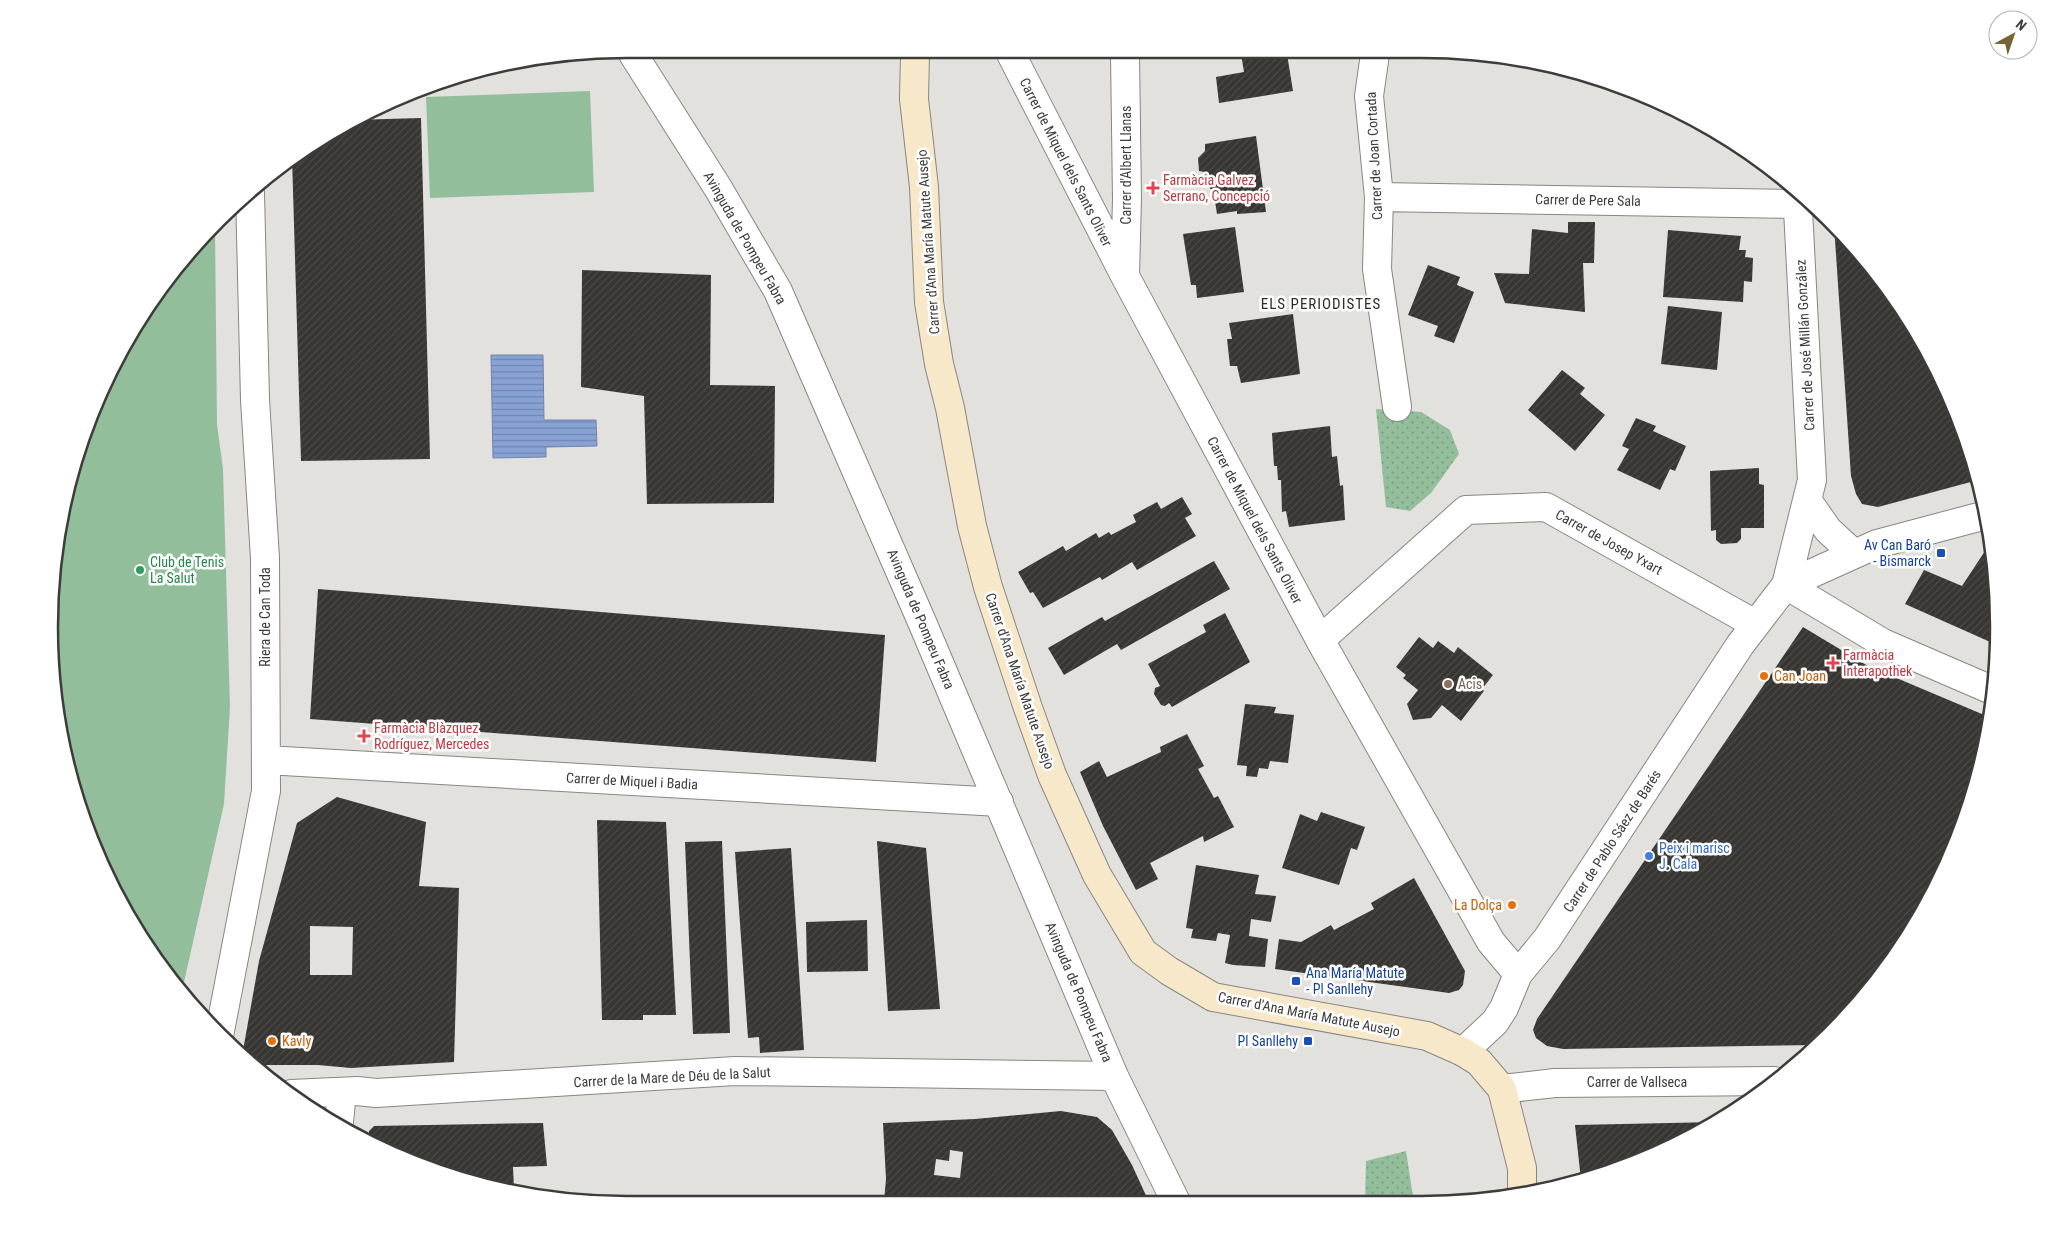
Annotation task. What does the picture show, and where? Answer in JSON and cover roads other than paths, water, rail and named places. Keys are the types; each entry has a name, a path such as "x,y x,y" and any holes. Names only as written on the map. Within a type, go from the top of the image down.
{"street":[{"name":"Avinguda de Pompeu Fabra","path":"635,57 718,188 778,291 999,802 1114,1076 1173,1196"},
{"name":"Carrer d'Ana María Matute Ausejo","path":"915,57 914,100 924,187 929,302 939,364 950,408 972,526 988,587 1028,708 1052,775 1097,875 1144,952 1169,971 1213,997 1427,1036 1464,1052 1479,1062 1502,1089"},
{"name":"Carrer de Miquel dels Sants Oliver","path":"1013,57 1124,276 1320,640 1491,942 1518,974"},
{"name":"Carrer d'Albert Llanas","path":"1124,276 1128,199 1125,57"},
{"name":"Carrer de Joan Cortada","path":"1375,57 1369,96 1379,197 1377,269 1397,407"},
{"name":"Carrer de Pere Sala","path":"1379,197 1795,197"},
{"name":"Carrer de José Millán González","path":"1786,585 1812,480 1797,199"},
{"name":"Riera de Can Toda","path":"221,1026 266,791 265,558 255,400 250,200"},
{"path":"1808,500 1828,530 1854,554"},
{"name":"Carrer de Josep Yxart","path":"1320,640 1466,510 1546,507 1754,624"},
{"path":"1786,585 1877,544 1980,517"},
{"name":"Carrer de Pablo Sáez de Barés","path":"1464,1052 1495,1022 1504,1008 1518,974 1547,939 1754,624 1786,585"},
{"path":"1786,585 1884,643 1987,688"},
{"name":"Carrer de Miquel i Badia","path":"266,760 999,802"},
{"name":"Carrer de la Mare de Déu de la Salut","path":"301,1094 376,1093 735,1071 1114,1076"},
{"name":"Carrer de Vallseca","path":"1502,1089 1555,1083 1764,1081"},
{"path":"1502,1089 1522,1168 1522,1187"},
{"path":"339,1117 342,1092"}],"water":[{"path":"491,355 543,355 544,420 596,420 597,446 546,447 546,457 493,458"}],"place":[{"name":"Farmàcia Galvez Serrano, Concepció","path":"1153,188"},
{"name":"Av Can Baró - Bismarck","path":"1941,553"},
{"name":"Club de Tenis La Salut","path":"140,570"},
{"name":"Farmàcia Interapothek","path":"1833,663"},
{"name":"Can Joan","path":"1764,676"},
{"name":"Acis","path":"1448,684"},
{"name":"Farmàcia Blàzquez Rodríguez, Mercedes","path":"364,736"},
{"name":"Peix i marisc J. Cala","path":"1649,856"},
{"name":"La Dolça","path":"1512,905"},
{"name":"Ana María Matute - Pl Sanllehy","path":"1296,981"},
{"name":"Kavly","path":"272,1041"},
{"name":"Pl Sanllehy","path":"1308,1041"}],"district":[{"name":"ELS PERIODISTES","path":"1321,304"}]}
